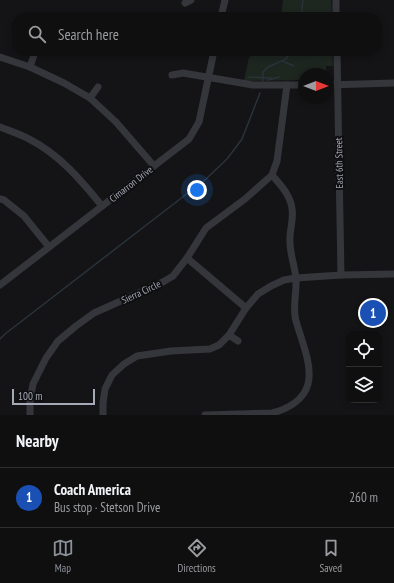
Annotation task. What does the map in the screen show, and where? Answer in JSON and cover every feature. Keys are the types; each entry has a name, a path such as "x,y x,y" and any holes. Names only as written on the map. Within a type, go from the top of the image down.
{"street":[{"path":"223,12 225,0"},
{"path":"336,0 336,12"},
{"path":"30,67 34,56"},
{"name":"Cimarron Drive","path":"0,285 189,139 199,122 213,56"},
{"name":"East 6th Street","path":"337,56 341,275"},
{"path":"0,57 30,67 64,83 90,98 116,122 154,166"},
{"path":"172,75 183,73 253,85 298,85"},
{"path":"334,84 394,84"},
{"path":"90,98 98,86"},
{"path":"205,415 272,413 283,411 294,404 304,394 308,384 310,373 294,311 296,278 290,242 292,209 289,199 272,175 277,161 287,86"},
{"path":"0,127 30,139 54,155 76,174 102,206"},
{"name":"Sierra Circle","path":"30,415 30,400 33,384 46,358 58,341 94,313 173,276 187,258 206,228 245,199 272,175"},
{"path":"0,199 4,200 24,216 49,247"},
{"path":"187,258 246,308"},
{"path":"103,415 105,389 112,375 124,364 137,356 171,351 210,349 219,345 229,335 246,308 258,294 271,286 284,280 296,278 394,274"},
{"path":"229,335 238,341"}],"shaded area":[{"path":"283,0 331,0 332,12 282,12"},
{"path":"251,56 332,56 333,66 326,66 326,68 298,68 298,80 244,81 249,57"}],"waterway":[{"path":"302,12 303,0"},
{"path":"263,81 263,72 268,67 286,59 288,56"},
{"path":"282,61 294,66"},
{"path":"249,77 272,79 268,80"},
{"path":"272,79 279,77"},
{"path":"0,339 206,179 227,159 242,139 260,93"}],"place":[{"name":"Coach America","path":"373,313"}]}
